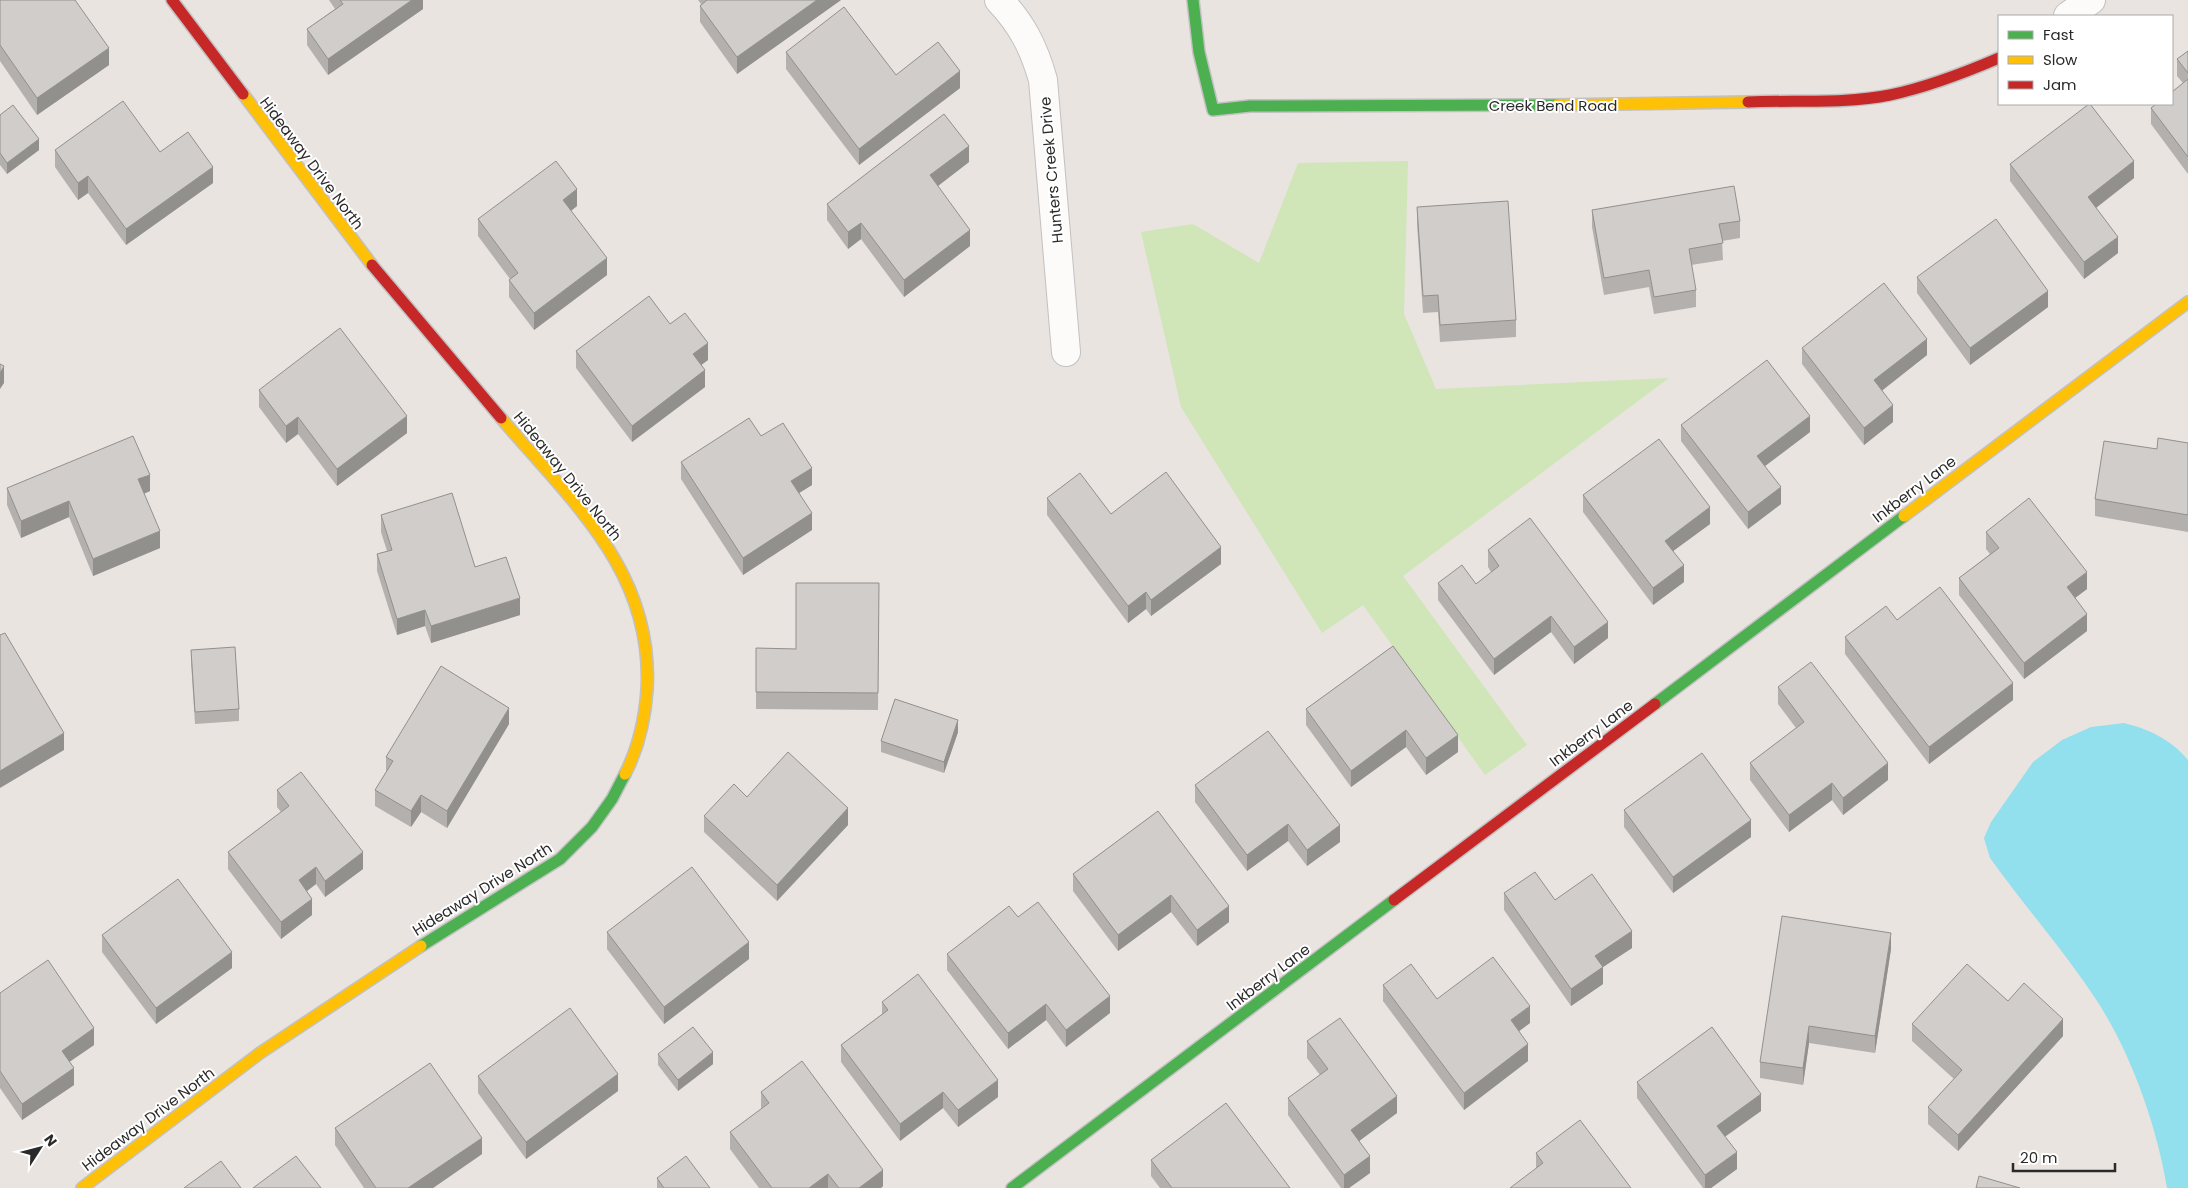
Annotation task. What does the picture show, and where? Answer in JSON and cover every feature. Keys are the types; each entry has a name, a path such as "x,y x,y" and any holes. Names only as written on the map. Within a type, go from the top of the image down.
{"street":[{"name":"Hideaway Drive North","path":"82,1188 246,1063 397,960 543,871 567,853 593,826 623,782 643,724 648,694 645,634 637,604 628,580 605,542 362,254 214,59 172,0"},
{"name":"Hunters Creek Drive","path":"999,0 1013,14 1026,34 1036,54 1043,80 1066,352"},
{"name":"Creek Bend Road","path":"1193,0 1200,52 1213,110 1250,106 1634,105 1845,99 1889,95 1952,78 1998,58"},
{"path":"2069,15 2091,0"},
{"name":"Inkberry Lane","path":"1012,1188 2188,302"}],"green space":[{"path":"1408,161 1404,314 1436,389 1669,378 1403,576 1527,745 1485,775 1363,605 1322,633 1181,407 1141,232 1193,224 1259,263 1298,163"}],"water":[{"path":"2124,723 2142,728 2159,736 2174,746 2188,760 2188,1188 2167,1188 2157,1141 2142,1093 2111,1024 2073,967 1990,858 1984,838 1991,822 2033,762 2062,740 2091,727"}],"building":[{"path":"0,0 75,0 109,48 37,98 0,45"},
{"path":"340,0 412,0 328,59 307,29 343,4"},
{"path":"707,0 817,0 737,57 700,6"},
{"path":"844,7 896,75 938,42 960,71 859,149 786,52"},
{"path":"2188,51 2188,73 2177,59"},
{"path":"2188,79 2188,157 2151,108 2155,105 2173,105 2173,91"},
{"path":"123,101 160,152 188,132 213,167 126,229 88,176 78,183 55,150"},
{"path":"13,105 39,139 7,163 0,153 0,115"},
{"path":"2088,105 2091,105 2134,161 2088,197 2118,237 2084,262 2010,164"},
{"path":"944,114 969,146 930,175 970,230 904,280 861,223 848,232 827,204"},
{"path":"556,161 577,189 563,200 607,258 534,313 509,280 518,273 478,219"},
{"path":"1734,186 1740,221 1719,224 1723,243 1689,249 1696,290 1654,297 1649,270 1604,278 1592,210"},
{"path":"1508,201 1516,320 1440,325 1438,295 1423,296 1417,207"},
{"path":"1996,219 2048,291 1970,348 1917,277"},
{"path":"1884,283 1927,339 1874,380 1893,405 1864,428 1802,348"},
{"path":"649,296 670,324 685,313 708,343 693,354 705,370 632,426 576,351"},
{"path":"340,328 407,416 337,469 298,417 286,426 259,390"},
{"path":"1767,360 1810,416 1757,456 1781,487 1748,512 1681,425"},
{"path":"0,364 4,366 0,373"},
{"path":"749,418 761,436 783,423 812,468 791,481 812,513 743,558 681,462"},
{"path":"133,436 150,475 138,479 160,531 93,559 69,501 21,521 7,488"},
{"path":"2158,438 2188,443 2188,515 2095,499 2104,441 2157,449"},
{"path":"1659,439 1710,507 1665,541 1684,565 1653,588 1583,495"},
{"path":"1166,472 1221,547 1151,600 1146,592 1128,606 1047,498 1080,473 1111,514"},
{"path":"452,493 475,567 506,557 520,598 431,626 425,610 397,619 377,554 392,550 381,515"},
{"path":"2029,498 2087,572 2067,587 2087,614 2024,663 1959,578 1999,548 1986,532"},
{"path":"1530,518 1608,622 1574,647 1551,616 1494,659 1438,583 1462,565 1476,584 1499,566 1488,550"},
{"path":"796,583 879,583 878,693 756,692 756,648 796,649"},
{"path":"1940,587 2013,683 1929,747 1845,637 1886,606 1897,620"},
{"path":"5,633 64,733 0,771 0,635"},
{"path":"1393,646 1458,735 1426,758 1406,730 1351,771 1306,709"},
{"path":"235,647 239,709 195,712 191,650"},
{"path":"1811,662 1888,763 1843,798 1832,783 1789,815 1750,763 1804,722 1778,687"},
{"path":"441,666 509,708 447,811 421,795 411,811 375,790 393,761 386,757"},
{"path":"895,699 958,720 944,762 881,741"},
{"path":"1268,731 1340,825 1307,850 1288,824 1247,855 1195,785"},
{"path":"788,752 848,808 777,885 704,816 734,784 747,797"},
{"path":"1702,753 1751,820 1673,877 1624,810"},
{"path":"301,772 363,852 325,881 316,867 299,880 312,899 281,922 228,852 289,806 277,790"},
{"path":"1158,811 1229,906 1197,930 1171,895 1118,935 1073,874"},
{"path":"692,867 749,942 664,1007 607,932"},
{"path":"1535,872 1555,900 1592,874 1632,931 1595,956 1603,967 1571,989 1504,893"},
{"path":"178,879 232,952 156,1008 102,935"},
{"path":"1038,902 1110,996 1066,1030 1046,1004 1008,1033 947,954 1009,906 1018,917"},
{"path":"1782,916 1891,933 1875,1036 1809,1026 1803,1068 1760,1062"},
{"path":"1493,957 1530,1006 1511,1020 1528,1044 1464,1093 1383,985 1411,964 1437,999"},
{"path":"48,960 94,1028 62,1051 74,1068 22,1104 0,1071 0,993"},
{"path":"1967,964 2008,1001 2024,983 2063,1019 1958,1135 1928,1107 1962,1070 1912,1024"},
{"path":"918,974 998,1080 958,1110 943,1092 900,1124 841,1045 888,1010 882,1002"},
{"path":"570,1008 618,1074 526,1142 478,1076"},
{"path":"1340,1018 1397,1096 1351,1130 1370,1156 1344,1175 1288,1098 1328,1069 1307,1041"},
{"path":"693,1027 713,1052 678,1080 658,1054"},
{"path":"1712,1027 1761,1094 1717,1126 1737,1152 1705,1175 1637,1082"},
{"path":"802,1061 883,1170 859,1188 839,1188 828,1174 809,1188 772,1188 730,1132 769,1103 761,1092"},
{"path":"430,1063 482,1138 408,1188 376,1188 335,1128"},
{"path":"1226,1103 1290,1188 1172,1188 1151,1160"},
{"path":"1580,1120 1631,1188 1510,1188 1543,1163 1536,1153"},
{"path":"296,1156 321,1188 253,1188"},
{"path":"686,1156 710,1188 664,1188 657,1178"},
{"path":"221,1161 241,1188 184,1188"},
{"path":"1979,1176 2020,1188 1976,1188"}],"traffic: fast":[{"path":"1193,0 1199,52 1213,110 1250,106 1557,105"},
{"path":"1655,704 1904,516"},
{"path":"421,946 560,859 592,827 612,799 625,774"},
{"path":"1012,1188 1394,900"}],"traffic: slow":[{"path":"243,94 372,265"},
{"path":"1557,105 1748,102"},
{"path":"1904,516 2188,302"},
{"path":"501,418 580,509 603,540 622,574 637,609 646,648 647,690 640,733 634,754 625,774"},
{"path":"82,1188 260,1053 421,946"}],"traffic: jam":[{"path":"172,0 243,94"},
{"path":"1748,102 1838,101 1873,98 1918,88 1998,58"},
{"path":"372,265 501,418"},
{"path":"1394,900 1655,704"}]}
